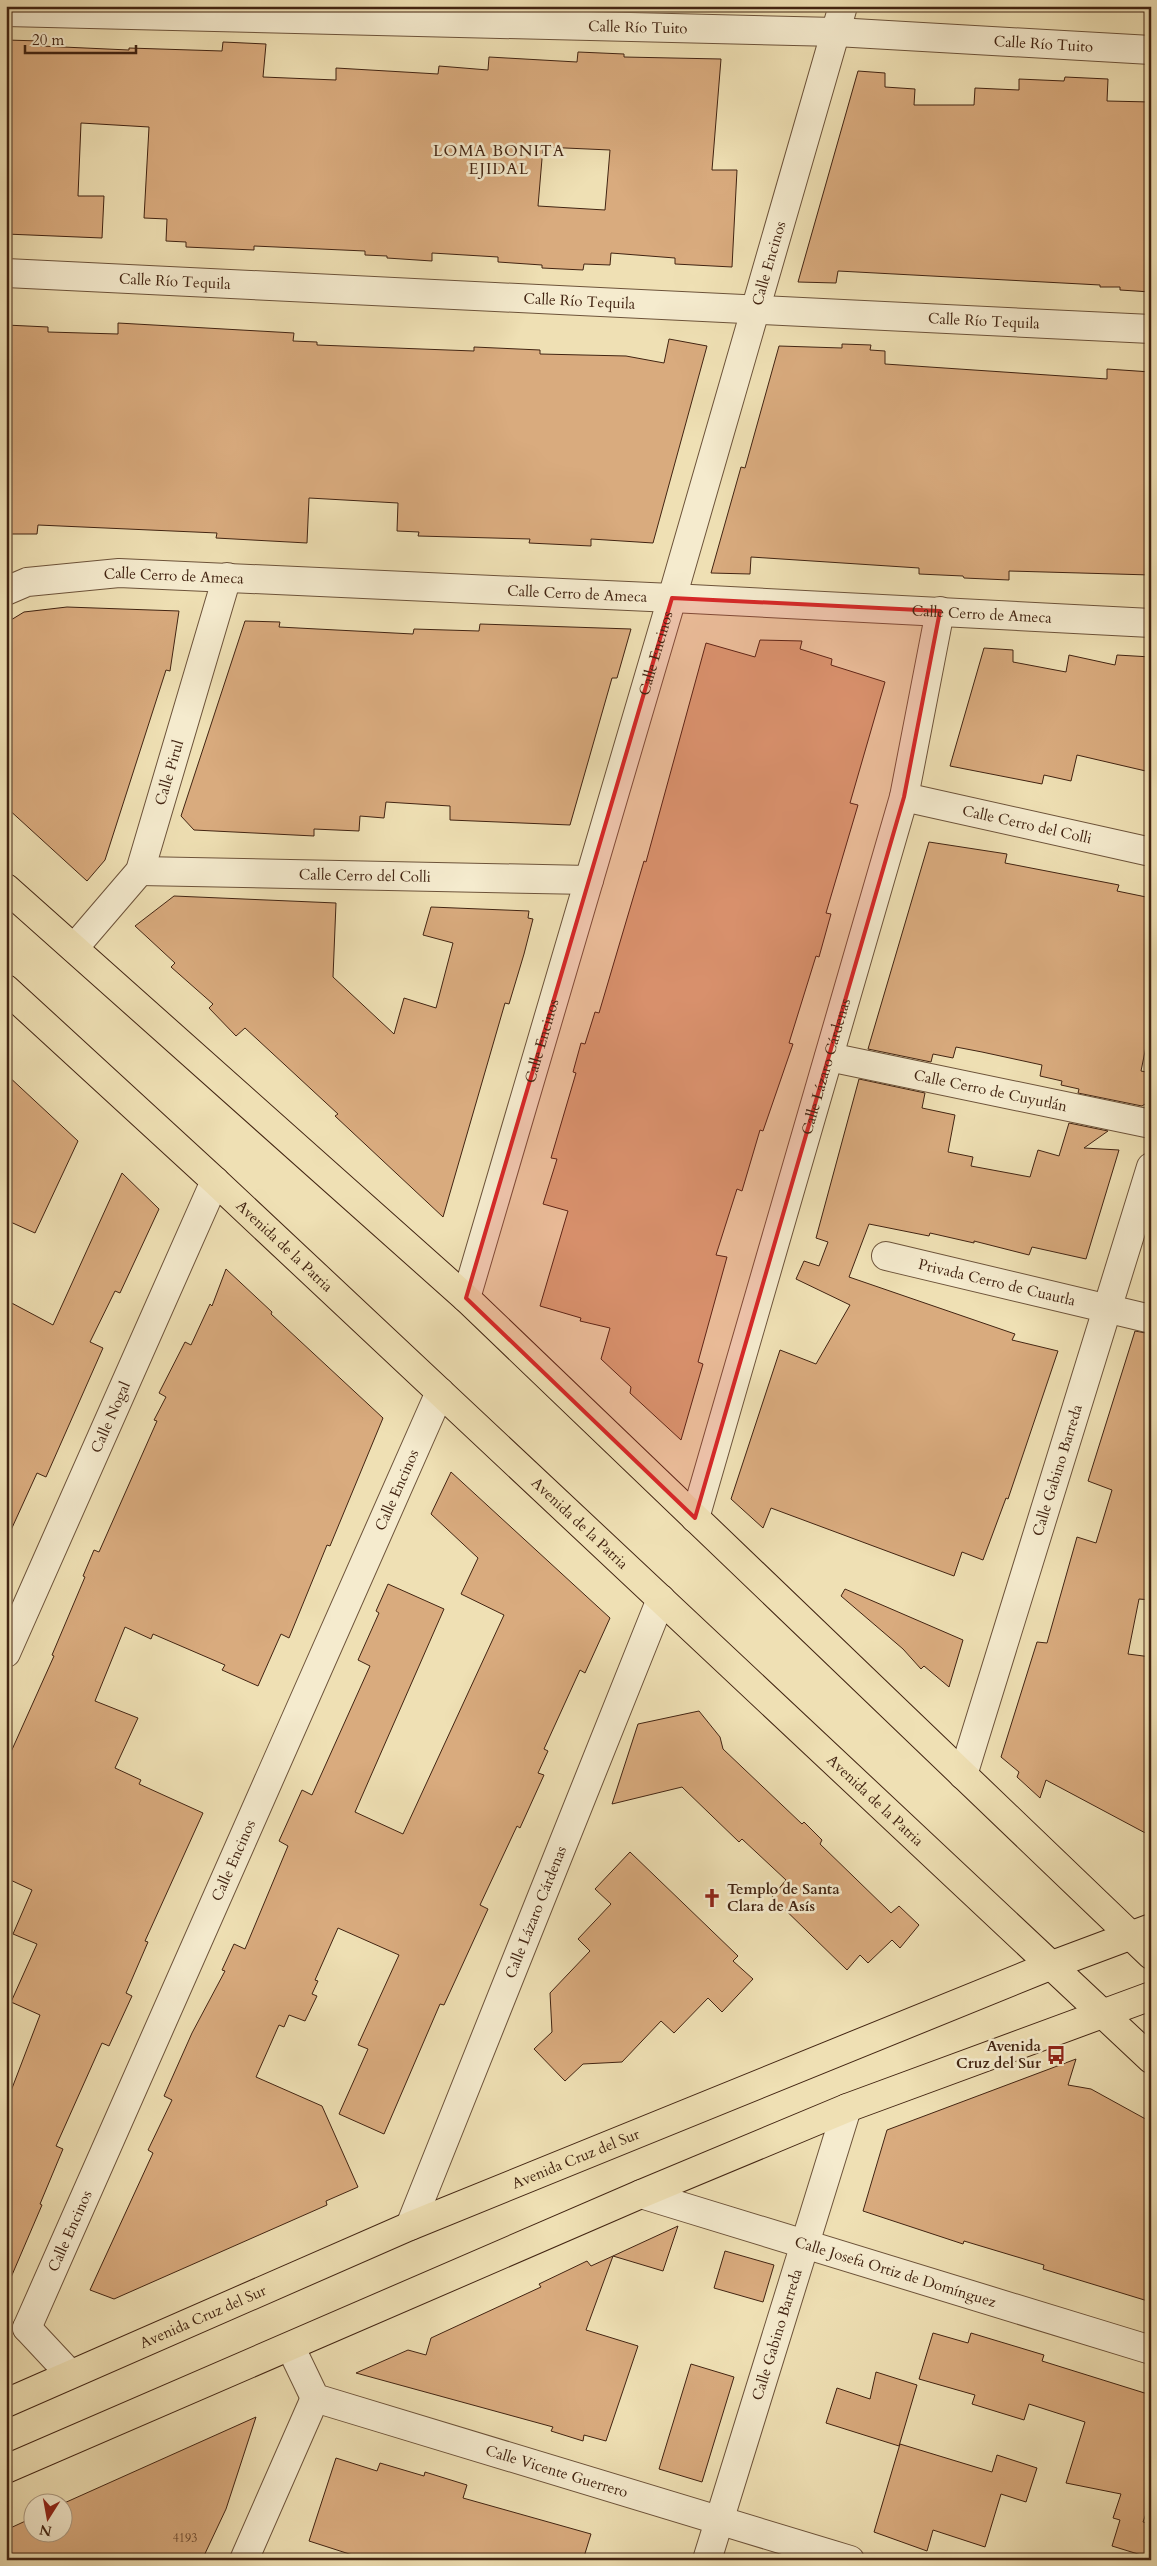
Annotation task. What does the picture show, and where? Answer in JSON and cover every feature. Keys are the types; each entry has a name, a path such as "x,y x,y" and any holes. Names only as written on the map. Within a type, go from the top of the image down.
{"main road":[{"path":"6,888 466,1298 964,1775 1141,1932 1151,1955"},
{"name":"Avenida de la Patria","path":"6,989 215,1181 1151,2059"},
{"name":"Avenida Cruz del Sur","path":"6,2403 410,2226 1052,1965 1141,1932"},
{"path":"6,2470 291,2348 641,2194 847,2108 1151,1996"}],"street":[{"name":"Calle Río Tuito","path":"6,12 839,19 1151,50"},
{"name":"Calle Encinos","path":"466,1298 672,598 839,19"},
{"name":"Calle Río Tequila","path":"6,273 1151,329"},
{"name":"Calle Cerro de Ameca","path":"6,590 27,582 119,574 227,577 1151,623"},
{"name":"Calle Pirul","path":"74,948 140,870 227,577"},
{"name":"Calle Lázaro Cárdenas","path":"696,1518 904,797 940,611"},
{"name":"Calle Cerro del Colli","path":"904,797 1151,852"},
{"name":"Calle Cerro del Colli","path":"140,870 589,880"},
{"name":"Calle Cerro de Cuyutlán","path":"829,1057 1151,1124"},
{"name":"Calle Gabino Barreda","path":"964,1775 1151,1167"},
{"name":"Calle Nogal","path":"6,1653 215,1181"},
{"name":"Privada Cerro de Cuautla","path":"886,1256 1151,1319"},
{"name":"Calle Encinos","path":"17,2325 440,1392"},
{"name":"Calle Lázaro Cárdenas","path":"410,2226 661,1599"},
{"name":"Calle Gabino Barreda","path":"707,2560 847,2108"},
{"name":"Calle Josefa Ortiz de Domínguez","path":"641,2194 1151,2350"},
{"path":"17,2325 70,2374"},
{"path":"244,2560 315,2398 291,2348"},
{"name":"Calle Vicente Guerrero","path":"315,2398 850,2560"}],"highlighted area":[{"path":"672,598 940,611 904,797 695,1518 466,1298"}],"building":[{"path":"6,40 41,41 41,46 129,50 129,48 222,51 223,42 266,44 263,77 336,80 336,68 438,74 439,66 488,70 489,57 577,62 578,52 624,54 624,57 721,59 712,170 737,170 732,267 675,264 675,258 611,253 610,265 584,264 583,270 542,268 542,265 498,262 498,257 432,253 432,261 365,255 365,251 254,246 254,250 186,247 186,242 166,241 167,219 144,218 149,127 81,123 78,196 104,196 102,238 6,234","holes":["543,147 610,150 605,210 538,206"]},
{"path":"858,71 885,73 885,87 915,89 914,105 974,105 975,88 1019,90 1019,79 1064,81 1065,77 1108,79 1107,101 1151,102 1151,292 1120,290 1120,287 1100,287 1100,285 838,271 836,283 798,282"},
{"path":"118,323 294,333 293,341 317,342 317,345 474,351 474,347 540,350 540,354 626,356 664,363 669,339 707,346 653,543 591,539 591,546 529,543 530,539 418,536 419,532 397,531 398,503 309,498 307,543 216,538 217,533 38,525 37,534 6,534 6,325 48,327 48,332 118,334"},
{"path":"842,344 871,345 870,350 885,351 885,364 1107,379 1107,369 1151,372 1151,575 1009,571 1009,580 964,578 963,576 919,574 919,568 751,557 750,574 711,573 741,467 745,468 779,346 842,348"},
{"path":"67,607 179,611 170,671 166,670 105,860 87,881 6,807 6,623 24,612"},
{"path":"245,621 280,622 279,627 413,634 414,629 479,631 480,624 631,629 617,678 612,678 570,825 450,820 450,806 386,802 384,818 360,816 359,831 314,829 314,836 194,830 181,816"},
{"path":"760,640 802,641 800,649 832,659 831,665 885,682 850,803 858,805 826,913 831,914 819,957 816,956 789,1043 793,1044 763,1131 760,1130 742,1191 737,1189 716,1255 727,1257 698,1362 703,1364 681,1440 630,1393 631,1387 601,1359 610,1328 580,1321 581,1318 540,1306 568,1211 543,1204 557,1159 551,1158 576,1073 573,1072 581,1043 585,1044 595,1012 599,1013 644,861 646,862 706,643 755,657"},
{"path":"984,648 1013,650 1013,662 1066,672 1069,655 1115,665 1117,655 1151,657 1150,772 1077,755 1071,781 1044,775 1042,784 950,766"},
{"path":"929,842 1007,854 1005,863 1119,885 1117,891 1151,898 1151,1022 1141,1071 1151,1073 1151,1100 1142,1106 1078,1093 1079,1089 1061,1085 1062,1081 1040,1076 1042,1065 956,1047 953,1058 933,1054 931,1062 868,1049"},
{"path":"174,896 336,903 333,977 394,1034 404,998 436,1008 453,943 423,935 431,907 529,911 528,918 533,919 524,954 509,1004 505,1003 443,1217 335,1116 338,1114 245,1028 236,1036 209,1008 213,1004 171,967 175,963 135,926"},
{"path":"6,1074 78,1141 35,1233 6,1220"},
{"path":"859,1079 925,1093 922,1108 955,1115 948,1152 973,1157 971,1166 1030,1177 1038,1150 1059,1156 1069,1123 1108,1131 1084,1148 1119,1150 1086,1259 1032,1247 1029,1255 974,1241 974,1243 930,1233 929,1236 869,1224 849,1277 1015,1334 1012,1340 1058,1351 1008,1499 1006,1498 983,1560 962,1552 954,1576 771,1508 763,1528 731,1499 780,1350 816,1364 850,1305 796,1279 804,1261 819,1266 828,1242 816,1238"},
{"path":"122,1173 159,1209 120,1293 115,1291 90,1342 103,1348 46,1477 37,1473 6,1541 6,1300 53,1325"},
{"path":"226,1269 272,1312 271,1314 383,1418 330,1546 327,1545 289,1638 281,1634 258,1686 222,1670 225,1665 153,1634 151,1639 125,1627 95,1701 138,1718 115,1768 141,1780 139,1784 203,1813 145,1941 148,1942 126,1993 132,1996 109,2046 102,2043 56,2146 63,2149 40,2204 42,2205 6,2289 6,2104 40,2015 11,2002 37,1944 13,1934 32,1890 6,1878 6,1763 54,1656 52,1655 85,1577 83,1576 94,1550 99,1552 157,1421 154,1420 166,1397 159,1393 185,1342 191,1345 210,1304 212,1306"},
{"path":"1135,1331 1151,1334 1151,1600 1139,1599 1128,1654 1151,1657 1151,1836 1046,1780 1040,1798 1017,1777 1019,1772 1001,1757 1037,1642 1047,1643 1077,1537 1096,1543 1112,1490 1088,1481"},
{"path":"451,1472 610,1618 585,1673 580,1670 544,1749 548,1751 538,1773 544,1775 520,1828 517,1826 480,1905 488,1909 444,2005 440,2004 384,2134 339,2114 368,2049 358,2045 399,1955 338,1928 315,1980 318,1981 312,1994 317,1996 305,2021 289,2015 284,2027 279,2025 256,2077 322,2106 358,2187 326,2201 327,2205 114,2299 90,2290 153,2153 148,2150 172,2100 164,2096 192,2033 225,1971 222,1970 234,1944 245,1949 288,1846 279,1841 302,1790 312,1795 370,1666 358,1660 379,1613 376,1611 388,1584 444,1609 355,1812 403,1834 504,1615 461,1594 478,1558 431,1514"},
{"path":"845,1589 963,1640 949,1687 924,1666 921,1669 903,1649 841,1596"},
{"path":"699,1711 720,1737 723,1749 802,1824 804,1822 822,1840 820,1844 891,1913 899,1906 919,1925 900,1948 892,1940 868,1963 860,1955 847,1970 772,1897 786,1880 742,1839 739,1842 682,1787 612,1804 638,1724"},
{"path":"630,1852 738,1956 733,1961 753,1979 722,2012 708,1998 674,2033 661,2021 622,2062 583,2064 565,2081 534,2049 552,2032 550,1993 590,1951 578,1939 611,1904 595,1889"},
{"path":"1076,2059 1068,2085 1091,2089 1151,2122 1151,2302 1043,2269 1044,2265 964,2241 963,2244 863,2211 887,2130"},
{"path":"678,2226 663,2271 613,2256"},
{"path":"725,2251 774,2265 763,2302 714,2288"},
{"path":"613,2256 586,2330 638,2346 606,2441 584,2435 583,2441 551,2431 553,2427 356,2373 408,2350 426,2355 431,2338 541,2287 539,2284 587,2261 591,2266"},
{"path":"933,2333 968,2343 971,2333 1044,2355 1042,2361 1151,2395 1151,2500 1143,2522 1151,2524 1151,2558 1112,2546 1120,2520 1113,2518 1121,2494 1066,2483 1085,2422 1029,2404 1024,2420 972,2404 975,2395 919,2379"},
{"path":"691,2364 734,2377 702,2482 659,2469"},
{"path":"876,2372 917,2385 899,2446 826,2423 837,2388 870,2399"},
{"path":"256,2417 226,2509 202,2560 6,2560 6,2530 22,2523 22,2544 72,2544 72,2500"},
{"path":"900,2444 992,2472 997,2455 1037,2468 1026,2502 1001,2494 985,2547 933,2530 927,2551 874,2532"},
{"path":"336,2458 377,2471 380,2463 424,2476 425,2472 467,2485 463,2498 591,2534 583,2560 368,2560 309,2541"}],"place":[{"name":"Templo de Santa Clara de Asís","path":"712,1898"},
{"name":"Avenida Cruz del Sur","path":"1056,2055"}],"district":[{"name":"LOMA BONITA EJIDAL","path":"499,160"}]}
